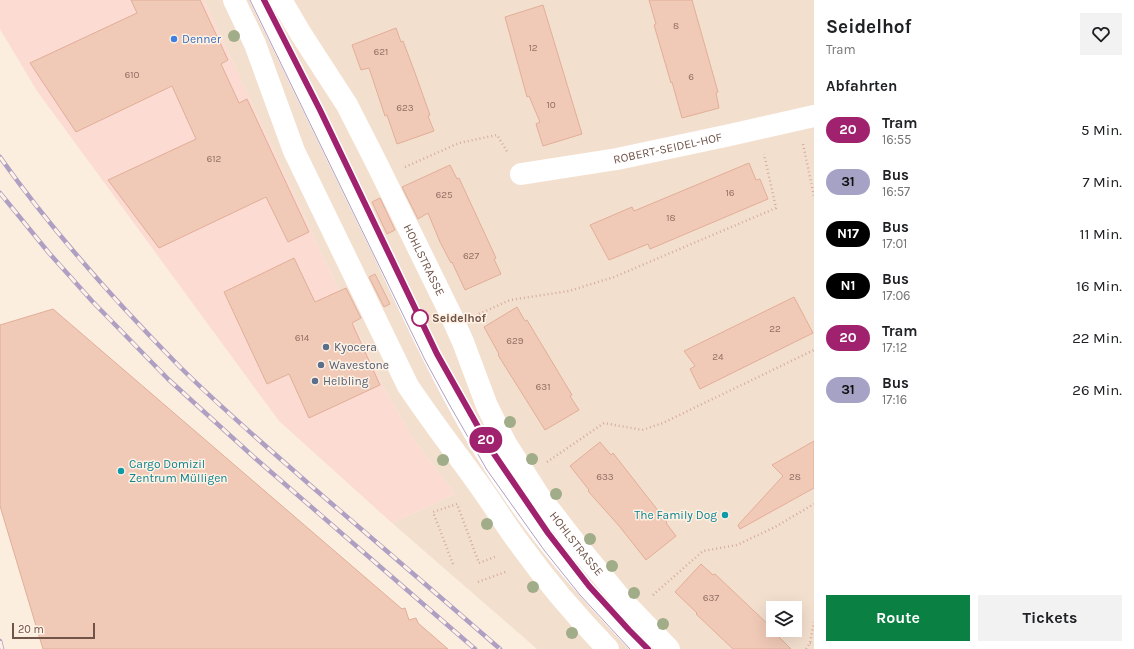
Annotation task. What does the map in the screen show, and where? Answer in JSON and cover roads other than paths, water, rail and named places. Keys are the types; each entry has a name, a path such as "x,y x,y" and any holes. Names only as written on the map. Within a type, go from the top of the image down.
{"street":[{"path":"234,0 255,44 294,151 408,386 522,547 565,601 608,649"},
{"name":"HOHLSTRASSE","path":"281,0 347,105 377,164 451,315 487,406 506,444 539,496 580,549 623,601 669,649"},
{"name":"ROBERT-SEIDEL-HOF","path":"521,174 617,159 814,116"}],"lane":[{"path":"258,0 430,357 483,453 542,538 590,596 640,649"}],"tram line":[{"path":"250,0 425,360 487,470 544,550 580,595 630,649"},
{"path":"264,0 320,109 444,368 490,448 548,533 589,586 648,649"},
{"name":"20","path":"264,0 320,110 437,354 490,448 548,533 589,586 648,649"}],"railway":[{"path":"0,157 41,212 85,265 179,366 260,441 500,649"},
{"path":"0,193 49,253 92,301 168,379 256,459 475,649"},
{"path":"0,641 2,649"}],"place":[{"name":"Denner","path":"174,39"},
{"name":"Seidelhof","path":"420,318"},
{"name":"Kyocera","path":"326,347"},
{"name":"Wavestone","path":"321,365"},
{"name":"Helbling","path":"315,381"},
{"name":"Cargo Domizil Zentrum Mülligen","path":"121,471"},
{"name":"The Family Dog","path":"725,515"}]}
